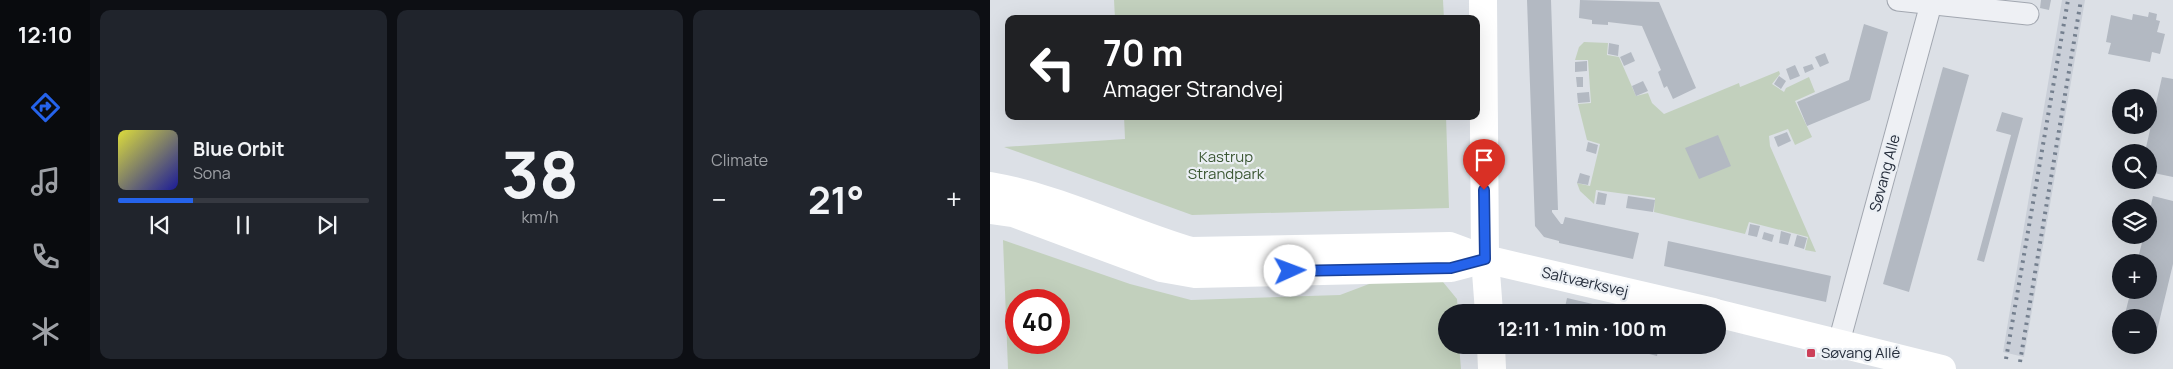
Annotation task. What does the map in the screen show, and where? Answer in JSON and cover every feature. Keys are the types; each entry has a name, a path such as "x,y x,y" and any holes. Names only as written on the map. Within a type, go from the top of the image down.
{"street":[{"path":"1483,0 1485,259 1488,304"},
{"path":"1898,0 2028,14"},
{"name":"Søvang Alle","path":"1839,342 1931,4"},
{"path":"990,186 1022,192 1156,241 1192,251 1450,246 1485,259"},
{"path":"990,210 1012,213 1161,268 1194,274 1451,268 1485,259"},
{"name":"Saltværksvej","path":"1485,259 1677,304"},
{"name":"Saltværksvej","path":"1726,316 1942,369"},
{"path":"1491,354 1492,369"}],"shaded area":[{"path":"2062,0 2085,0 2024,357 2003,352"}],"green space":[{"path":"1114,0 1443,0 1444,15 1115,15"},
{"path":"1584,42 1608,43 1607,55 1619,57 1636,96 1648,93 1652,103 1664,114 1739,83 1740,87 1779,71 1780,74 1772,84 1784,92 1786,88 1809,77 1815,92 1795,101 1812,137 1795,145 1788,129 1769,136 1770,146 1816,252 1805,250 1808,237 1749,222 1745,234 1654,212 1655,198 1596,190 1594,204 1580,191 1577,183 1590,186 1600,144 1587,140 1578,104 1591,103 1588,60 1575,60 1579,47"},
{"name":"Kastrup Strandpark","path":"1124,120 1446,120 1449,208 1192,215 1004,147 1125,139"},
{"path":"1003,240 1130,284 1191,300 1340,295 1377,281 1443,282 1457,299 1457,304 1438,304 1438,354 1460,354 1461,369 1008,369 1007,354 1070,354 1070,289 1005,289 1005,292"}],"building":[{"path":"1527,0 1551,0 1558,210 1552,210 1552,212 1561,224 1563,224 1565,217 1639,233 1633,259 1559,243 1559,241 1544,237 1535,226"},
{"path":"1580,0 1659,2 1696,88 1673,99 1667,86 1664,88 1658,72 1661,70 1642,26 1608,22 1608,25 1592,24 1592,20 1579,18"},
{"path":"2041,0 2051,0 2049,10 2040,8"},
{"path":"2149,12 2157,14 2156,20 2160,21 2157,32 2165,34 2160,54 2152,52 2150,62 2108,54 2111,43 2106,42 2111,15 2132,20 2133,14 2148,17"},
{"path":"1864,24 1888,32 1870,100 1807,126 1797,102 1849,80"},
{"path":"1609,43 1619,45 1618,56 1608,54"},
{"path":"1631,52 1635,61 1624,66 1620,57"},
{"path":"1825,53 1829,63 1820,67 1815,57"},
{"path":"1587,61 1587,71 1575,72 1575,62"},
{"path":"1812,64 1814,69 1805,73 1803,67"},
{"path":"1795,65 1800,76 1790,80 1786,69"},
{"path":"1943,67 1969,75 1909,292 1883,284"},
{"path":"1779,76 1786,81 1781,89 1774,84"},
{"path":"1576,77 1583,77 1583,87 1577,87"},
{"path":"2162,77 2173,79 2173,177 2157,174 2157,144 2147,144 2149,134 2157,134 2157,99"},
{"path":"1643,81 1648,91 1636,96 1632,86"},
{"path":"1589,92 1590,102 1578,103 1577,93"},
{"path":"2002,112 2023,118 1984,262 1977,260 2011,135 1996,131"},
{"path":"1787,132 1791,141 1778,147 1774,137"},
{"path":"1718,135 1731,166 1699,179 1685,148"},
{"path":"1588,142 1598,145 1596,154 1586,151"},
{"path":"1580,173 1590,176 1588,185 1577,183"},
{"path":"1598,192 1607,194 1605,205 1596,204"},
{"path":"1628,196 1655,200 1653,212 1626,208"},
{"path":"2153,196 2173,201 2173,264 2157,331 2157,309 2126,309 2129,299 2157,299 2157,254 2139,254 2142,244 2157,244 2157,199 2152,199"},
{"path":"1750,224 1760,226 1757,237 1748,235"},
{"path":"1781,231 1791,234 1788,245 1779,243"},
{"path":"1764,232 1774,235 1772,242 1762,239"},
{"path":"1797,235 1807,238 1804,249 1794,246"},
{"path":"1668,241 1831,276 1826,302 1664,266"},
{"path":"1567,298 1593,304 1566,304"}],"railway":[{"path":"2006,359 2068,0"},
{"path":"2020,362 2081,0"}],"place":[{"name":"Søvang Allé","path":"1811,353"}],"route":[{"path":"1290,271 1451,268 1485,259 1484,190"}]}
